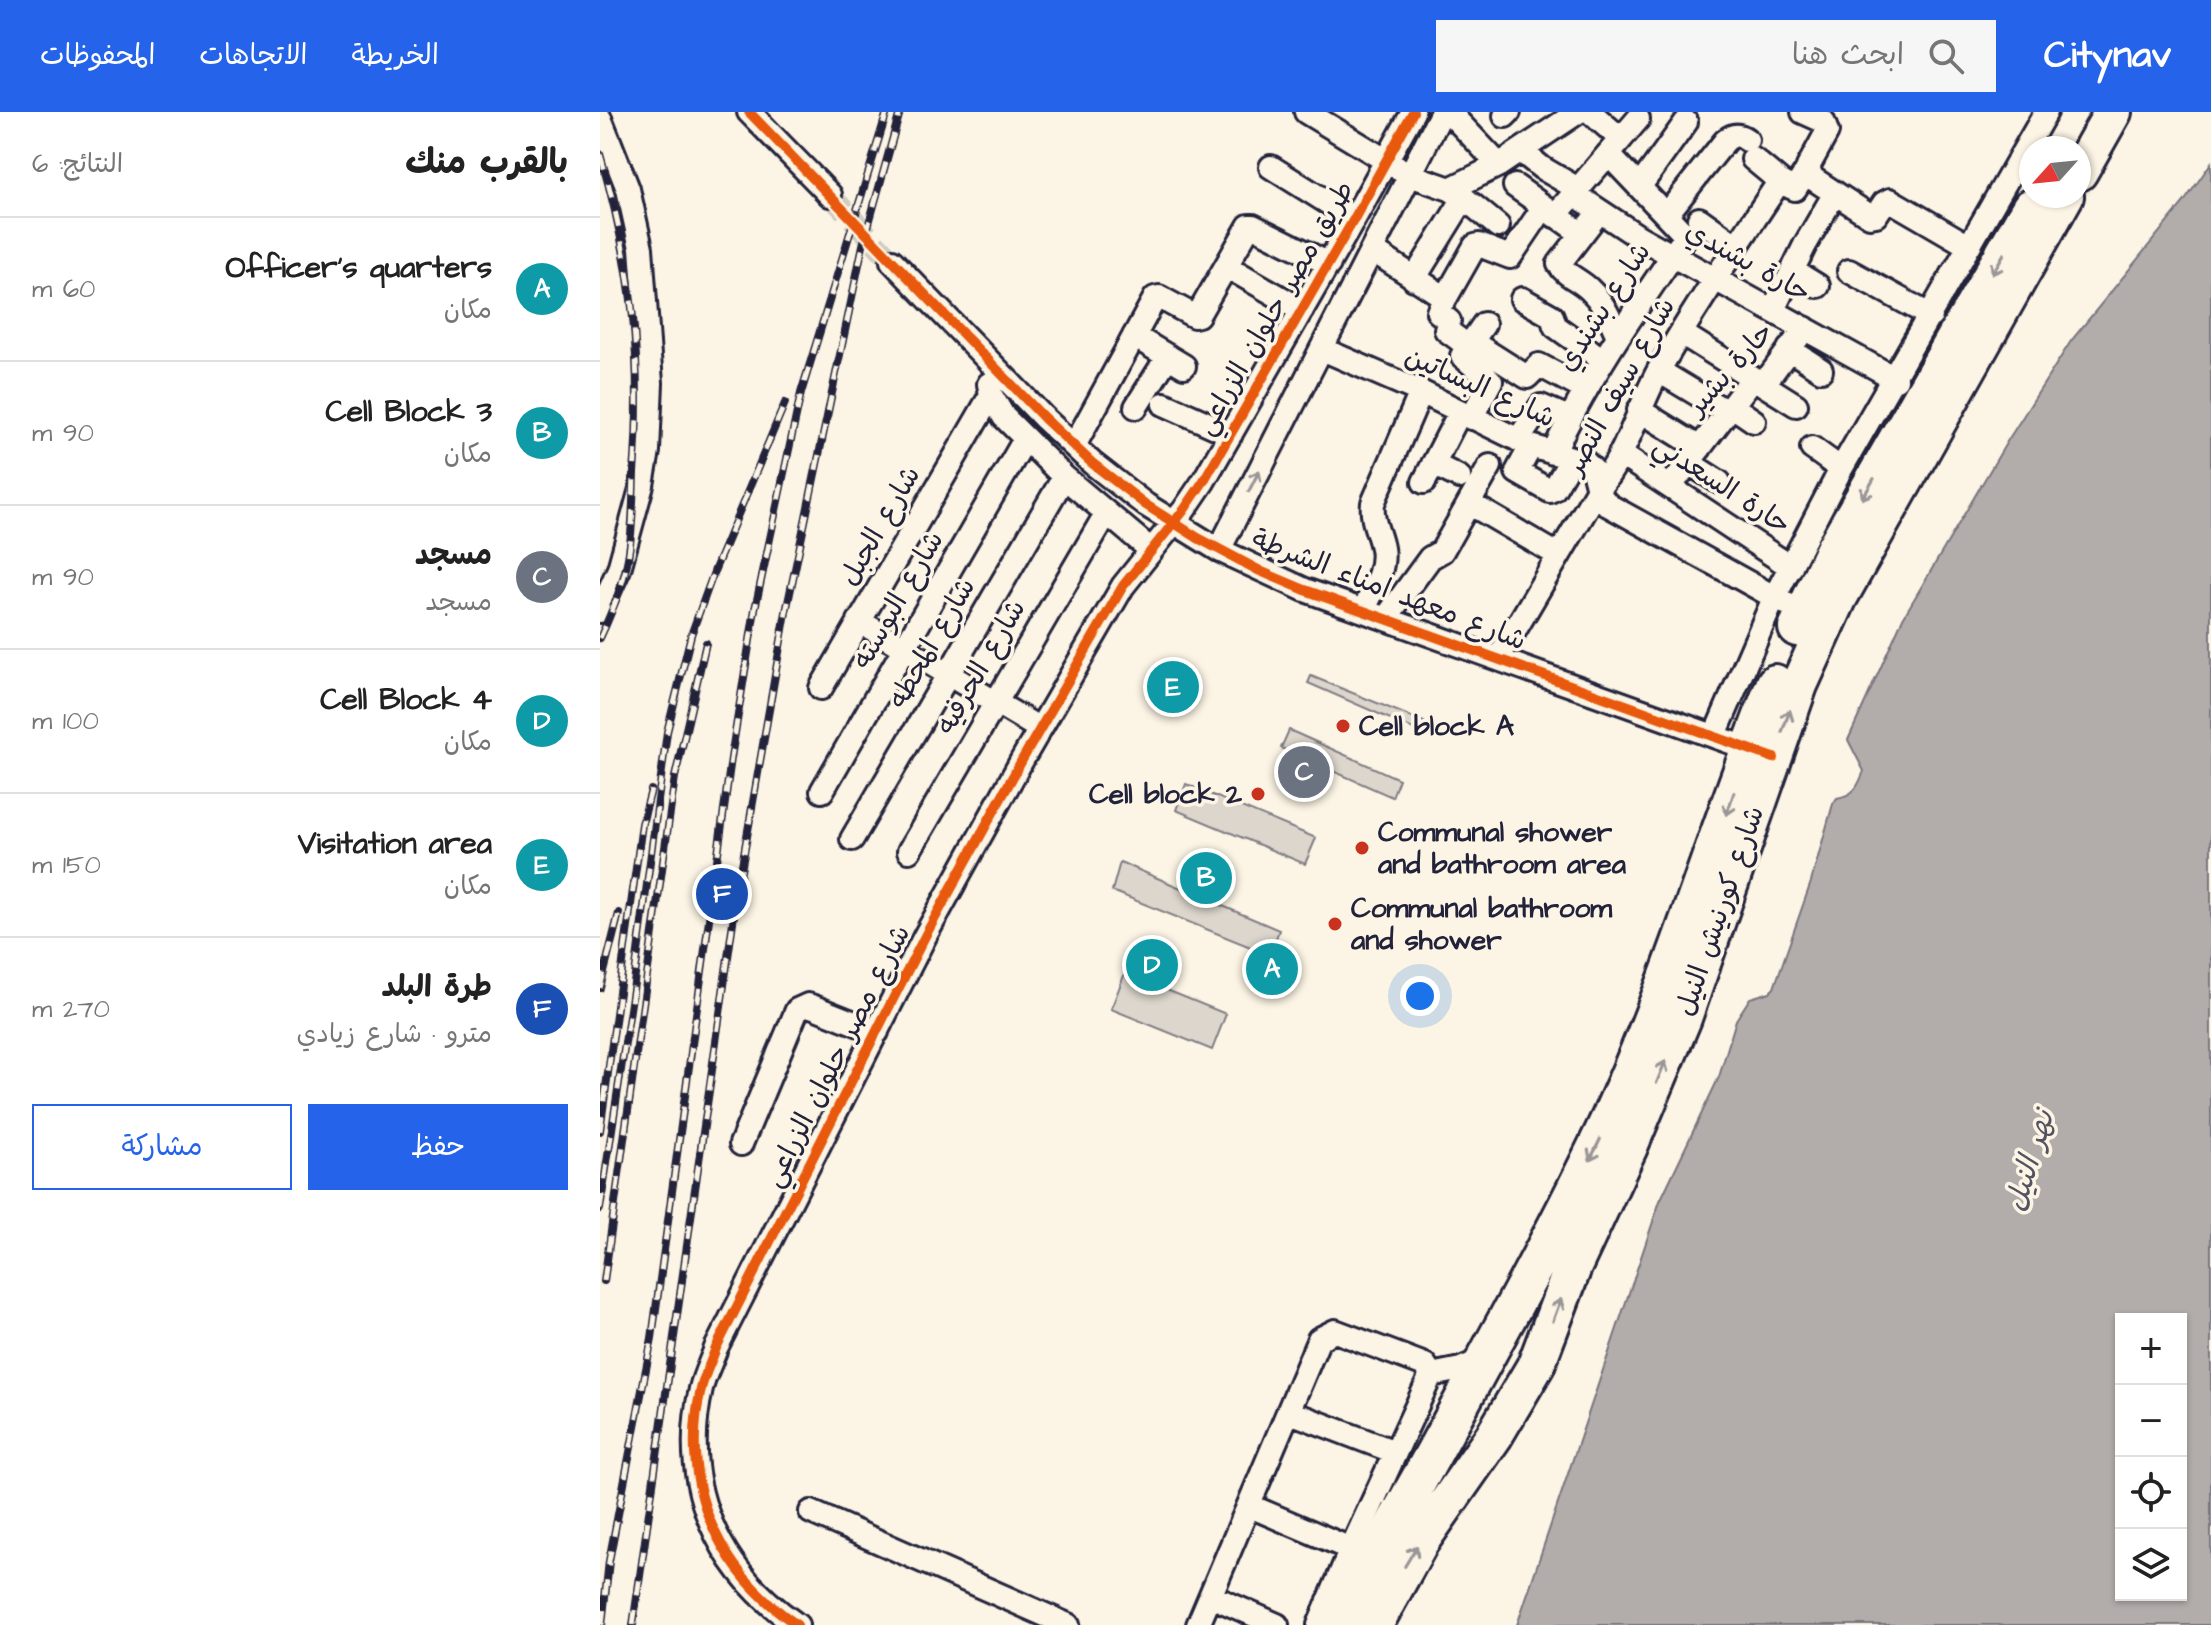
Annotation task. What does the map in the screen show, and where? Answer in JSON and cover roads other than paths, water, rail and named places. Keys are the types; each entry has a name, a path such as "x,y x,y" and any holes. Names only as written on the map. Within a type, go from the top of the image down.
{"highway":[{"path":"2071,136 2085,112"},
{"path":"2091,151 2113,112"},
{"name":"شارع كورنيش النيل","path":"1374,1625 1420,1542 1512,1408 1544,1346 1573,1267 1628,1149 1683,1018 1761,753 1789,605 1834,549 2029,208"},
{"name":"شارع كورنيش النيل","path":"1345,1625 1377,1558 1583,1173 1641,1048 1761,753 1799,685 1838,599 2058,208"},
{"path":"1512,1408 1510,1399 1498,1386 1489,1382 1485,1358 1503,1340 1517,1351 1536,1351 1544,1346"}],"street":[{"path":"1306,112 1410,175 1457,193 1498,226"},
{"name":"طريق مصر حلوان الزراعي","path":"1174,523 1231,434 1413,112"},
{"name":"طريق مصر حلوان الزراعي","path":"1219,550 1442,112"},
{"path":"1449,112 1499,165"},
{"path":"1414,279 1457,193 1578,112"},
{"path":"1590,112 1640,186 1685,234 1679,247"},
{"path":"1803,112 1823,121 1827,132 1807,170 1812,178 1872,216 1890,200 1969,246"},
{"path":"1715,735 1789,605 1791,567 1841,469 1896,379 2046,112"},
{"path":"761,117 830,195"},
{"path":"600,118 628,189 641,248 651,383 648,451 642,485 619,569 600,611"},
{"path":"1586,390 1539,365 1527,377 1475,337 1446,330 1449,321 1438,312 1475,246 1510,257 1549,212 1576,191 1638,119"},
{"path":"1640,186 1686,122"},
{"path":"1667,214 1732,136 1740,135 1782,183"},
{"name":"حارة بشندي","path":"1521,151 1599,212 1679,247 1715,279 1896,379"},
{"path":"1271,167 1354,219"},
{"path":"1542,168 1519,189 1582,234"},
{"name":"شارع سيف النصر","path":"1499,657 1614,467 1659,371 1715,279 1777,185 1782,183 1795,189 1807,170"},
{"path":"1773,310 1835,193"},
{"path":"1599,212 1560,262 1560,267 1600,301 1618,336"},
{"path":"1699,219 1737,246"},
{"path":"1074,446 1156,297 1194,316 1198,315 1252,225 1329,264"},
{"name":"شارع بشندي","path":"1524,443 1517,472 1550,491 1554,489 1569,418 1618,336 1679,247"},
{"path":"1372,250 1445,299"},
{"name":"شارع معهد امناء الشرطة","path":"892,261 1074,446 1118,485 1219,550 1305,590 1761,753"},
{"path":"1226,266 1302,310"},
{"path":"1792,270 1818,286"},
{"path":"1849,271 1931,316"},
{"path":"1522,299 1552,316 1555,326 1603,360"},
{"name":"حارة بشير","path":"1670,487 1754,379 1769,377 1805,328"},
{"path":"1681,333 1796,405"},
{"path":"1134,336 1176,361 1136,407"},
{"path":"1459,477 1429,473 1491,381 1463,357 1475,337"},
{"name":"شارع البساتين","path":"1322,349 1421,392 1524,443 1585,462 1593,470 1598,489 1608,505 1789,605"},
{"path":"1789,349 1821,370"},
{"path":"993,365 989,381 991,395 1004,417 1064,477 1151,550"},
{"path":"1659,371 1754,421"},
{"path":"1375,614 1382,562 1382,546 1373,523 1375,494 1421,392"},
{"name":"شارع الجبل","path":"821,688 991,395"},
{"path":"1164,404 1231,434"},
{"path":"1524,443 1541,406 1569,418"},
{"path":"1639,410 1694,455 1719,482"},
{"name":"شارع البوسته","path":"822,791 1025,439"},
{"path":"1812,448 1841,469"},
{"name":"حارة السعدني","path":"1620,454 1791,567"},
{"path":"1375,614 1430,558 1442,551 1490,466"},
{"name":"شارع المحطه","path":"852,839 1064,477"},
{"path":"1469,503 1558,555"},
{"name":"شارع الحرفيه","path":"909,851 1106,514"},
{"name":"شارع مصر حلوان الزراعي","path":"797,1625 768,1616 720,1545 704,1507 696,1467 695,1426 702,1386 716,1348 764,1251 925,936 1123,586 1174,523"},
{"path":"859,621 1040,729"},
{"path":"741,1144 797,1010 808,1005 877,1032"},
{"path":"1198,1625 1319,1339 1335,1331 1342,1333 1425,1365 1431,1375"},
{"path":"1431,1375 1461,1369 1485,1358"},
{"path":"1319,1625 1431,1375"},
{"path":"1290,1412 1395,1452"},
{"path":"1250,1506 1351,1549"},
{"path":"811,1512 1058,1623"},
{"path":"1211,1596 1277,1625"}],"water":[{"name":"نهر النيل","path":"2211,163 2211,1625 1517,1625 1660,1201 1719,1077 1736,1020 1750,998 1774,988 1811,882 1833,804 1837,798 1855,789 1864,771 1848,740 1903,618 2008,440 2071,341 2184,202"}],"tunnel":[{"path":"830,195 892,261"}],"railway":[{"path":"602,1625 609,1561 652,1338 731,758 755,609 801,393 887,112"},
{"path":"633,1625 737,894 786,612 863,245 900,112"},
{"path":"600,154 627,273 637,390 630,547 620,589 600,638"},
{"path":"600,1209 667,732 691,635 715,569 785,403"},
{"path":"604,1281 675,777 706,643"},
{"path":"600,1131 642,824 651,790"},
{"path":"600,988 619,913"}],"place":[{"name":"Visitation area","path":"1173,687"},
{"name":"Cell block A","path":"1343,726"},
{"name":"مسجد","path":"1304,772"},
{"name":"Cell block 2","path":"1258,794"},
{"name":"Communal shower and bathroom area","path":"1362,848"},
{"name":"Cell Block 3","path":"1206,878"},
{"name":"طرة البلد","path":"722,894"},
{"name":"Communal bathroom and shower","path":"1335,924"},
{"name":"Cell Block 4","path":"1152,965"},
{"name":"Officer's quarters","path":"1272,969"}]}
